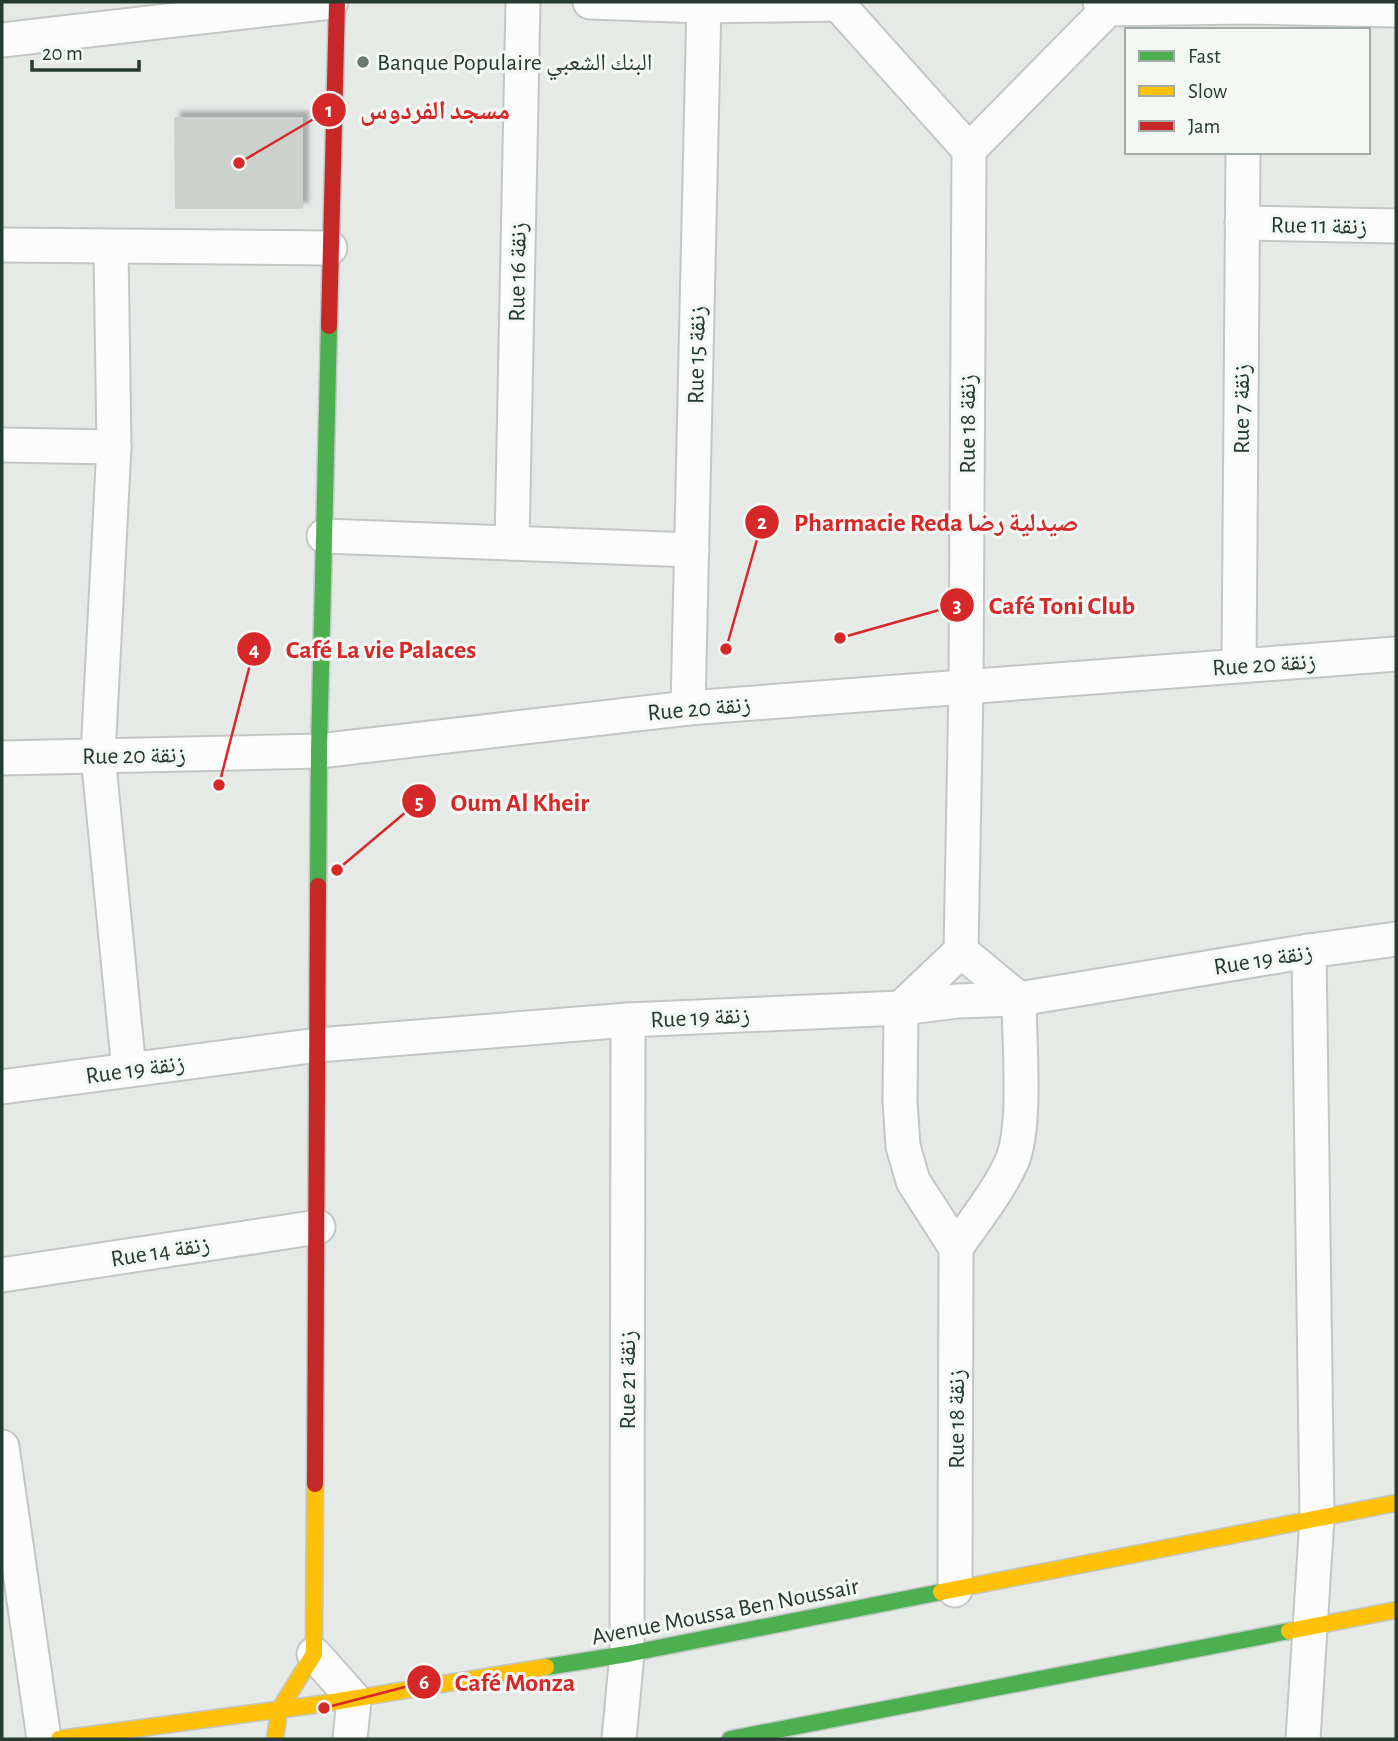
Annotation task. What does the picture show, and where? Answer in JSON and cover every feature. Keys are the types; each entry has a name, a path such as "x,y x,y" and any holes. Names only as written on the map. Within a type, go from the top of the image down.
{"street":[{"path":"2,40 98,15 331,2"},
{"path":"275,1739 279,1710 314,1654 319,751 337,2"},
{"name":"Rue 16 زنقة","path":"512,543 523,2"},
{"path":"590,2 840,3 969,150 1104,5 1247,13 1396,10"},
{"name":"Rue 15 زنقة","path":"688,708 704,4"},
{"name":"Rue 18 زنقة","path":"961,951 966,688 969,150"},
{"name":"Rue 7 زنقة","path":"1240,665 1243,154"},
{"name":"Rue 11 زنقة","path":"1242,223 1396,226"},
{"path":"2,245 330,248"},
{"path":"111,248 114,447 98,755 129,1070"},
{"path":"2,445 114,447"},
{"path":"324,536 692,550"},
{"name":"Rue 20 زنقة","path":"2,758 319,751 688,708 1396,654"},
{"name":"Rue 19 زنقة","path":"2,1087 318,1045 628,1020 901,1008 958,1001 1019,999 1396,939"},
{"path":"961,951 1019,999 1019,1126 1013,1158 1001,1181 956,1248 913,1181 903,1146 900,1101 901,1008 961,951"},
{"path":"1303,1739 1317,1518 1309,951"},
{"name":"Rue 21 زنقة","path":"619,1739 627,1654 628,1020"},
{"name":"Rue 14 زنقة","path":"2,1275 318,1227"},
{"name":"Rue 18 زنقة","path":"956,1248 956,1590"},
{"path":"3,1456 44,1739"},
{"name":"Avenue Moussa Ben Noussair","path":"59,1739 354,1699 627,1654 1396,1503"},
{"path":"730,1739 1396,1610"},
{"path":"314,1654 354,1699 349,1739"}],"building":[{"path":"174,117 303,117 303,209 175,209"}],"traffic: fast":[{"path":"318,886 329,326"},
{"path":"546,1667 627,1654 941,1592"},
{"path":"730,1739 1289,1631"}],"traffic: slow":[{"path":"275,1739 279,1710 314,1654 315,1484"},
{"path":"941,1592 1396,1503"},
{"path":"1289,1631 1396,1610"},
{"path":"59,1739 321,1704 546,1667"}],"traffic: jam":[{"path":"329,326 337,2"},
{"path":"315,1484 318,886"}],"place":[{"name":"Banque Populaire البنك الشعبي","path":"363,62"},
{"name":"مسجد الفردوس","path":"239,163"},
{"name":"Café Toni Club","path":"840,638"},
{"name":"Pharmacie Reda صيدلية رضا","path":"726,649"},
{"name":"Café La vie Palaces","path":"219,785"},
{"name":"Oum Al Kheir","path":"337,870"},
{"name":"Café Monza","path":"324,1708"}]}
